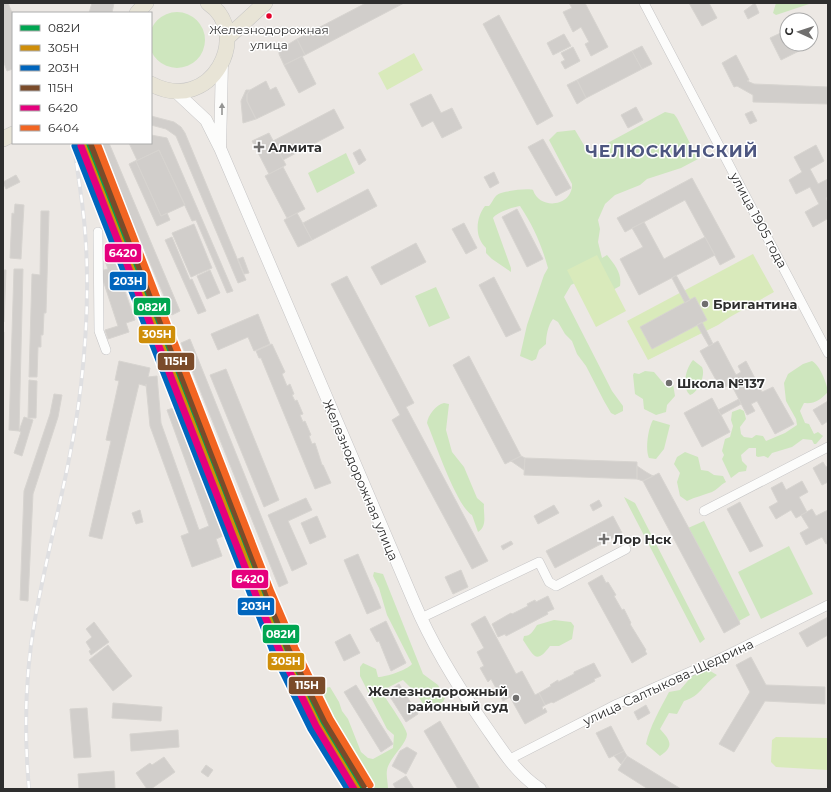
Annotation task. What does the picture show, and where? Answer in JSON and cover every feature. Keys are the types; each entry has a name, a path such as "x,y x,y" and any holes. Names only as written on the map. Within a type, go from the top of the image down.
{"main road":[{"path":"138,12 146,3"},
{"path":"227,38 265,3"},
{"path":"154,87 175,91 188,90 200,86 213,76 222,62 226,51 227,38 222,20 214,4"},
{"path":"3,139 12,134"}],"street":[{"name":"улица 1905 года","path":"644,3 828,353"},
{"path":"220,148 222,62"},
{"name":"Железнодорожная улица","path":"175,91 206,120 220,148 421,618 443,662 508,760 532,784 540,789"},
{"path":"98,232 99,331 106,350"},
{"path":"704,510 828,447"},
{"path":"421,618 539,562 549,582 556,586 626,549"},
{"name":"улица Салтыкова-Щедрина","path":"508,760 617,704 719,659 828,605"}],"green space":[{"path":"776,3 812,3 785,12 779,12 779,14 776,15 773,13"},
{"path":"177,12 188,14 197,20 203,29 205,40 203,51 197,60 188,66 177,68 166,66 157,60 152,53 152,27 157,20 166,14"},
{"path":"414,53 423,70 387,90 378,73"},
{"path":"665,112 674,114 677,118 698,159 681,168 647,179 640,185 615,195 605,204 598,220 600,229 598,242 602,258 607,255 619,273 620,286 611,291 585,278 571,285 564,297 612,391 623,406 623,411 615,415 611,413 586,366 577,354 572,341 565,334 558,322 553,319 551,321 546,338 546,344 539,350 536,359 532,361 520,356 527,325 544,275 548,268 546,260 533,228 520,206 501,212 493,218 511,268 511,272 486,253 486,248 478,233 478,221 485,206 489,206 496,196 504,192 530,189 533,190 537,197 542,201 549,203 562,201 567,197 571,191 572,184 549,140 557,132 575,130 591,157 595,150 599,154 602,146"},
{"path":"346,153 355,173 317,193 308,173"},
{"name":"Бригантина","path":"753,254 774,292 718,325 648,360 627,321"},
{"path":"597,255 626,311 596,327 567,270"},
{"path":"436,287 450,318 429,327 415,296"},
{"path":"693,360 702,367 703,374 696,391 690,395 687,392 685,383 688,368"},
{"path":"812,361 818,366 825,380 828,392 817,401 804,403 800,411 805,423 809,424 814,434 818,432 823,436 816,444 814,444 812,440 803,439 792,447 772,453 768,458 764,456 756,456 756,448 749,448 741,455 742,461 747,466 746,471 739,472 731,478 722,459 724,455 722,451 725,439 730,437 733,426 731,420 732,412 740,409 744,411 746,419 740,427 741,434 744,437 752,438 756,435 763,436 766,441 785,433 797,425 796,419 786,401 784,383 788,374 803,364"},
{"path":"645,371 654,372 665,385 673,384 675,396 667,405 666,412 656,415 644,409 643,399 635,394 633,375 634,373 639,374"},
{"path":"444,403 449,404 446,430 452,452 464,467 477,498 484,504 484,523 478,532 472,515 466,510 453,487 427,423 433,411"},
{"path":"653,420 670,425 664,449 656,459 649,458 647,450 648,433"},
{"path":"685,452 698,457 701,470 708,471 714,475 723,476 726,482 712,492 687,501 680,496 677,482 680,473 674,464 677,457"},
{"path":"624,497 635,503 705,639 700,643"},
{"path":"704,521 750,615 739,621 688,528"},
{"path":"789,546 813,594 761,619 738,572"},
{"path":"374,572 383,574 423,674 438,685 445,698 443,702 426,708 416,693 403,680 383,690 383,694 400,720 407,734 404,742 388,765 388,789 372,789 341,740 328,712 325,700 325,688 330,687 339,702 342,711 348,719 361,752 368,758 373,759 393,748 394,735 387,729 360,676 360,667 363,663 376,669 378,677 396,673 406,669 412,664 387,615 379,588 373,576"},
{"path":"554,620 571,622 574,626 572,639 559,646 550,646 538,657 535,656 523,640 524,636 530,634 537,625"},
{"path":"705,668 717,675 698,693 690,699 684,701 677,714 669,713 660,729 666,736 669,746 668,749 660,756 646,744 659,711 669,692 680,690 698,669"},
{"path":"776,737 828,738 828,770 776,767 771,762 772,740"}],"building":[{"path":"3,3 8,3 12,13 12,69 7,71 3,60"},
{"path":"92,3 114,3 112,12 89,12"},
{"path":"366,3 404,3 305,55 297,39"},
{"path":"569,3 585,3 608,47 591,56 585,44 589,42 581,27 573,32 563,12 572,8"},
{"path":"689,3 709,3 717,18 702,26"},
{"path":"755,3 759,13 748,19 744,11"},
{"path":"499,15 553,116 537,125 483,24"},
{"path":"564,34 571,46 553,55 547,43"},
{"path":"779,34 779,52 797,52 781,60 770,38"},
{"path":"297,39 305,55 284,65 279,54 279,50"},
{"path":"642,46 652,64 642,69 632,51"},
{"path":"573,47 580,61 565,69 561,62 565,60 561,53"},
{"path":"632,51 642,69 586,98 577,80"},
{"path":"736,55 749,80 747,81 754,84 828,87 828,104 753,102 753,95 737,86 734,87 722,63"},
{"path":"302,56 316,84 299,93 284,65"},
{"path":"577,80 586,98 577,104 567,85"},
{"path":"266,81 270,90 276,87 285,105 256,119 247,101 247,94 250,90"},
{"path":"246,90 250,90 247,94 247,101 256,119 243,123 241,101"},
{"path":"431,94 441,113 452,108 462,128 442,138 433,121 422,127 410,104"},
{"path":"636,107 643,120 628,128 621,115"},
{"path":"334,109 344,128 283,160 273,141"},
{"path":"752,111 757,121 750,124 745,114"},
{"path":"152,116 174,122 181,127 185,133 246,280 238,283 176,136 166,129 152,125"},
{"path":"269,133 286,165 269,174 252,141"},
{"path":"152,135 167,138 233,291 227,293 196,220 192,221 159,150 136,161 161,216 167,213 170,220 157,226 129,164 137,160 129,144 152,144"},
{"path":"543,139 571,188 556,196 528,147"},
{"path":"99,144 109,144 180,311 172,315"},
{"path":"816,145 824,161 810,169 818,184 828,179 828,197 826,198 828,203 828,221 827,219 813,227 805,212 819,204 810,187 796,194 789,180 802,172 794,157"},
{"path":"360,149 366,160 359,165 353,153"},
{"path":"159,150 185,205 161,216 136,161"},
{"path":"283,167 305,209 287,218 265,176"},
{"path":"494,172 499,183 490,188 484,177"},
{"path":"16,175 20,182 6,189 3,182"},
{"path":"692,178 735,257 720,265 685,200 625,232 617,218"},
{"path":"368,189 377,206 312,240 303,223"},
{"path":"15,204 24,205 21,259 10,258 12,213 14,214"},
{"path":"517,209 543,259 527,267 502,217"},
{"path":"41,211 49,211 46,313 44,313 41,347 38,347 37,377 29,377 32,274 40,275"},
{"path":"297,213 312,240 298,247 284,220"},
{"path":"644,222 664,259 705,237 715,255 639,295 620,259 643,247 632,228"},
{"path":"464,223 477,248 466,254 452,229"},
{"path":"194,224 212,268 191,277 172,233"},
{"path":"172,237 190,280 192,279 206,311 198,314 165,240"},
{"path":"416,243 426,262 381,285 371,267"},
{"path":"109,245 135,320 126,323 129,332 108,339 105,330 118,326 100,271 108,269 100,247"},
{"path":"243,257 249,273 244,274 238,259"},
{"path":"14,269 23,269 19,431 9,430"},
{"path":"3,270 6,270 4,322 3,322"},
{"path":"210,270 220,293 207,299 197,276"},
{"path":"676,275 690,300 685,303 672,278"},
{"path":"347,276 414,403 406,407 488,561 472,569 392,420 400,415 331,284"},
{"path":"494,277 521,330 506,337 479,285"},
{"path":"695,297 707,320 652,349 640,327"},
{"path":"258,314 270,344 254,351 248,337 218,350 211,334"},
{"path":"702,322 713,344 709,346 697,325"},
{"path":"3,332 4,332 3,461"},
{"path":"190,339 288,583 279,587 181,343"},
{"path":"718,341 736,375 741,372 738,366 746,361 762,392 773,387 794,424 775,434 757,401 751,404 755,411 747,415 731,384 721,389 700,351"},
{"path":"272,344 285,372 282,374 287,386 290,384 294,394 292,395 295,401 297,400 303,414 300,415 303,422 305,421 311,435 309,436 312,444 315,443 322,465 331,483 315,489 261,358 259,358 256,351"},
{"path":"469,356 521,456 505,464 453,365"},
{"path":"119,361 150,368 148,377 157,376 161,423 199,530 209,526 167,410 176,407 223,536 216,539 222,556 192,567 181,536 189,533 150,426 146,384 146,386 139,384 102,539 89,536 111,441 106,440 119,381 115,380"},
{"path":"226,369 279,500 264,507 210,375"},
{"path":"29,380 37,381 36,418 28,418"},
{"path":"54,394 62,395 58,417 33,494 28,601 20,600 24,491 50,414"},
{"path":"712,398 730,432 702,447 684,413"},
{"path":"739,399 741,404 721,415 718,410"},
{"path":"828,401 828,421 822,425 813,410"},
{"path":"24,417 33,420 22,456 14,453"},
{"path":"521,456 525,458 524,470 511,461"},
{"path":"525,458 637,462 637,479 524,475"},
{"path":"823,462 826,467 828,466 828,482 822,485 813,468"},
{"path":"637,466 653,476 643,481 637,479"},
{"path":"659,473 739,621 740,624 724,633 643,481"},
{"path":"802,481 808,492 799,497 807,512 796,518 791,510 776,519 769,507 778,502 771,488 782,482 786,490"},
{"path":"306,498 312,510 288,521 307,564 292,571 268,515"},
{"path":"599,500 602,506 593,511 590,505"},
{"path":"740,502 763,546 750,552 727,509"},
{"path":"554,505 559,513 538,524 534,516"},
{"path":"812,509 816,516 828,510 828,543 826,544 822,537 806,545 800,533 809,528 801,515"},
{"path":"140,510 143,522 136,524 132,513"},
{"path":"317,516 326,537 310,544 301,523"},
{"path":"613,516 622,533 555,568 546,551"},
{"path":"511,541 513,544 503,550 501,546"},
{"path":"358,554 381,608 367,614 344,560"},
{"path":"461,570 468,587 453,594 445,577"},
{"path":"602,575 606,583 608,582 616,595 614,596 622,610 624,609 631,623 630,624 646,650 645,651 647,654 632,663 588,583"},
{"path":"548,596 554,609 547,612 548,614 506,636 505,634 498,637 492,624 511,613 512,614 528,606 527,604 535,600 536,602"},
{"path":"485,616 516,674 522,671 535,695 539,693 545,705 542,707 543,710 545,708 547,712 525,724 510,697 503,701 491,679 488,682 480,668 484,666 477,652 484,648 471,624"},
{"path":"828,617 828,635 807,647 799,633"},
{"path":"386,621 406,663 391,671 379,641 377,642 370,629"},
{"path":"94,622 109,642 91,655 89,651 91,650 86,642 92,637 86,629"},
{"path":"350,634 360,653 344,661 335,642"},
{"path":"108,645 132,676 113,691 89,660"},
{"path":"751,657 766,685 825,687 825,704 765,701 734,752 719,744 750,692 736,665"},
{"path":"594,663 601,676 594,679 595,681 553,703 552,702 545,705 539,693 558,680 558,682 574,674 574,672"},
{"path":"399,684 418,714 406,722 387,692"},
{"path":"356,685 393,744 381,752 344,692"},
{"path":"113,703 162,707 161,721 112,718"},
{"path":"646,705 650,713 638,720 634,712"},
{"path":"87,708 91,757 74,758 70,709"},
{"path":"440,721 480,789 458,789 424,731"},
{"path":"611,726 624,751 609,758 596,733"},
{"path":"178,730 179,747 131,751 130,734"},
{"path":"407,747 417,753 406,774 392,766 400,751"},
{"path":"624,751 627,756 621,764 614,756"},
{"path":"627,756 681,789 648,789 618,770"},
{"path":"164,757 175,772 151,789 147,789 136,773 150,763 152,765"},
{"path":"206,765 213,770 208,777 201,772"},
{"path":"114,771 115,789 79,789 78,774"},
{"path":"406,776 414,789 396,789 393,784"}],"railway":[{"path":"29,789 26,746 26,704 29,661 35,619 72,444 85,346 87,308 85,231 74,144"}],"transit line":[{"name":"305Н","path":"82,144 282,653 318,725 357,789"},
{"name":"082И","path":"88,144 264,595 288,651 323,723 363,789"},
{"name":"115Н","path":"91,144 289,650 325,721 364,785"},
{"name":"6404","path":"97,144 271,592 295,648 330,719 370,785"},
{"name":"203Н","path":"75,146 275,656 311,729 348,789"},
{"name":"6420","path":"81,146 257,598 281,654 316,726 354,789"}],"place":[{"name":"Железнодорожная улица","path":"269,16"},
{"name":"Алмита","path":"259,147"},
{"name":"Бригантина","path":"705,304"},
{"name":"Школа №137","path":"669,383"},
{"name":"Лор Нск","path":"604,539"},
{"name":"Железнодорожный районный суд","path":"516,698"}],"district":[{"name":"ЧЕЛЮСКИНСКИЙ","path":"672,151"}]}
